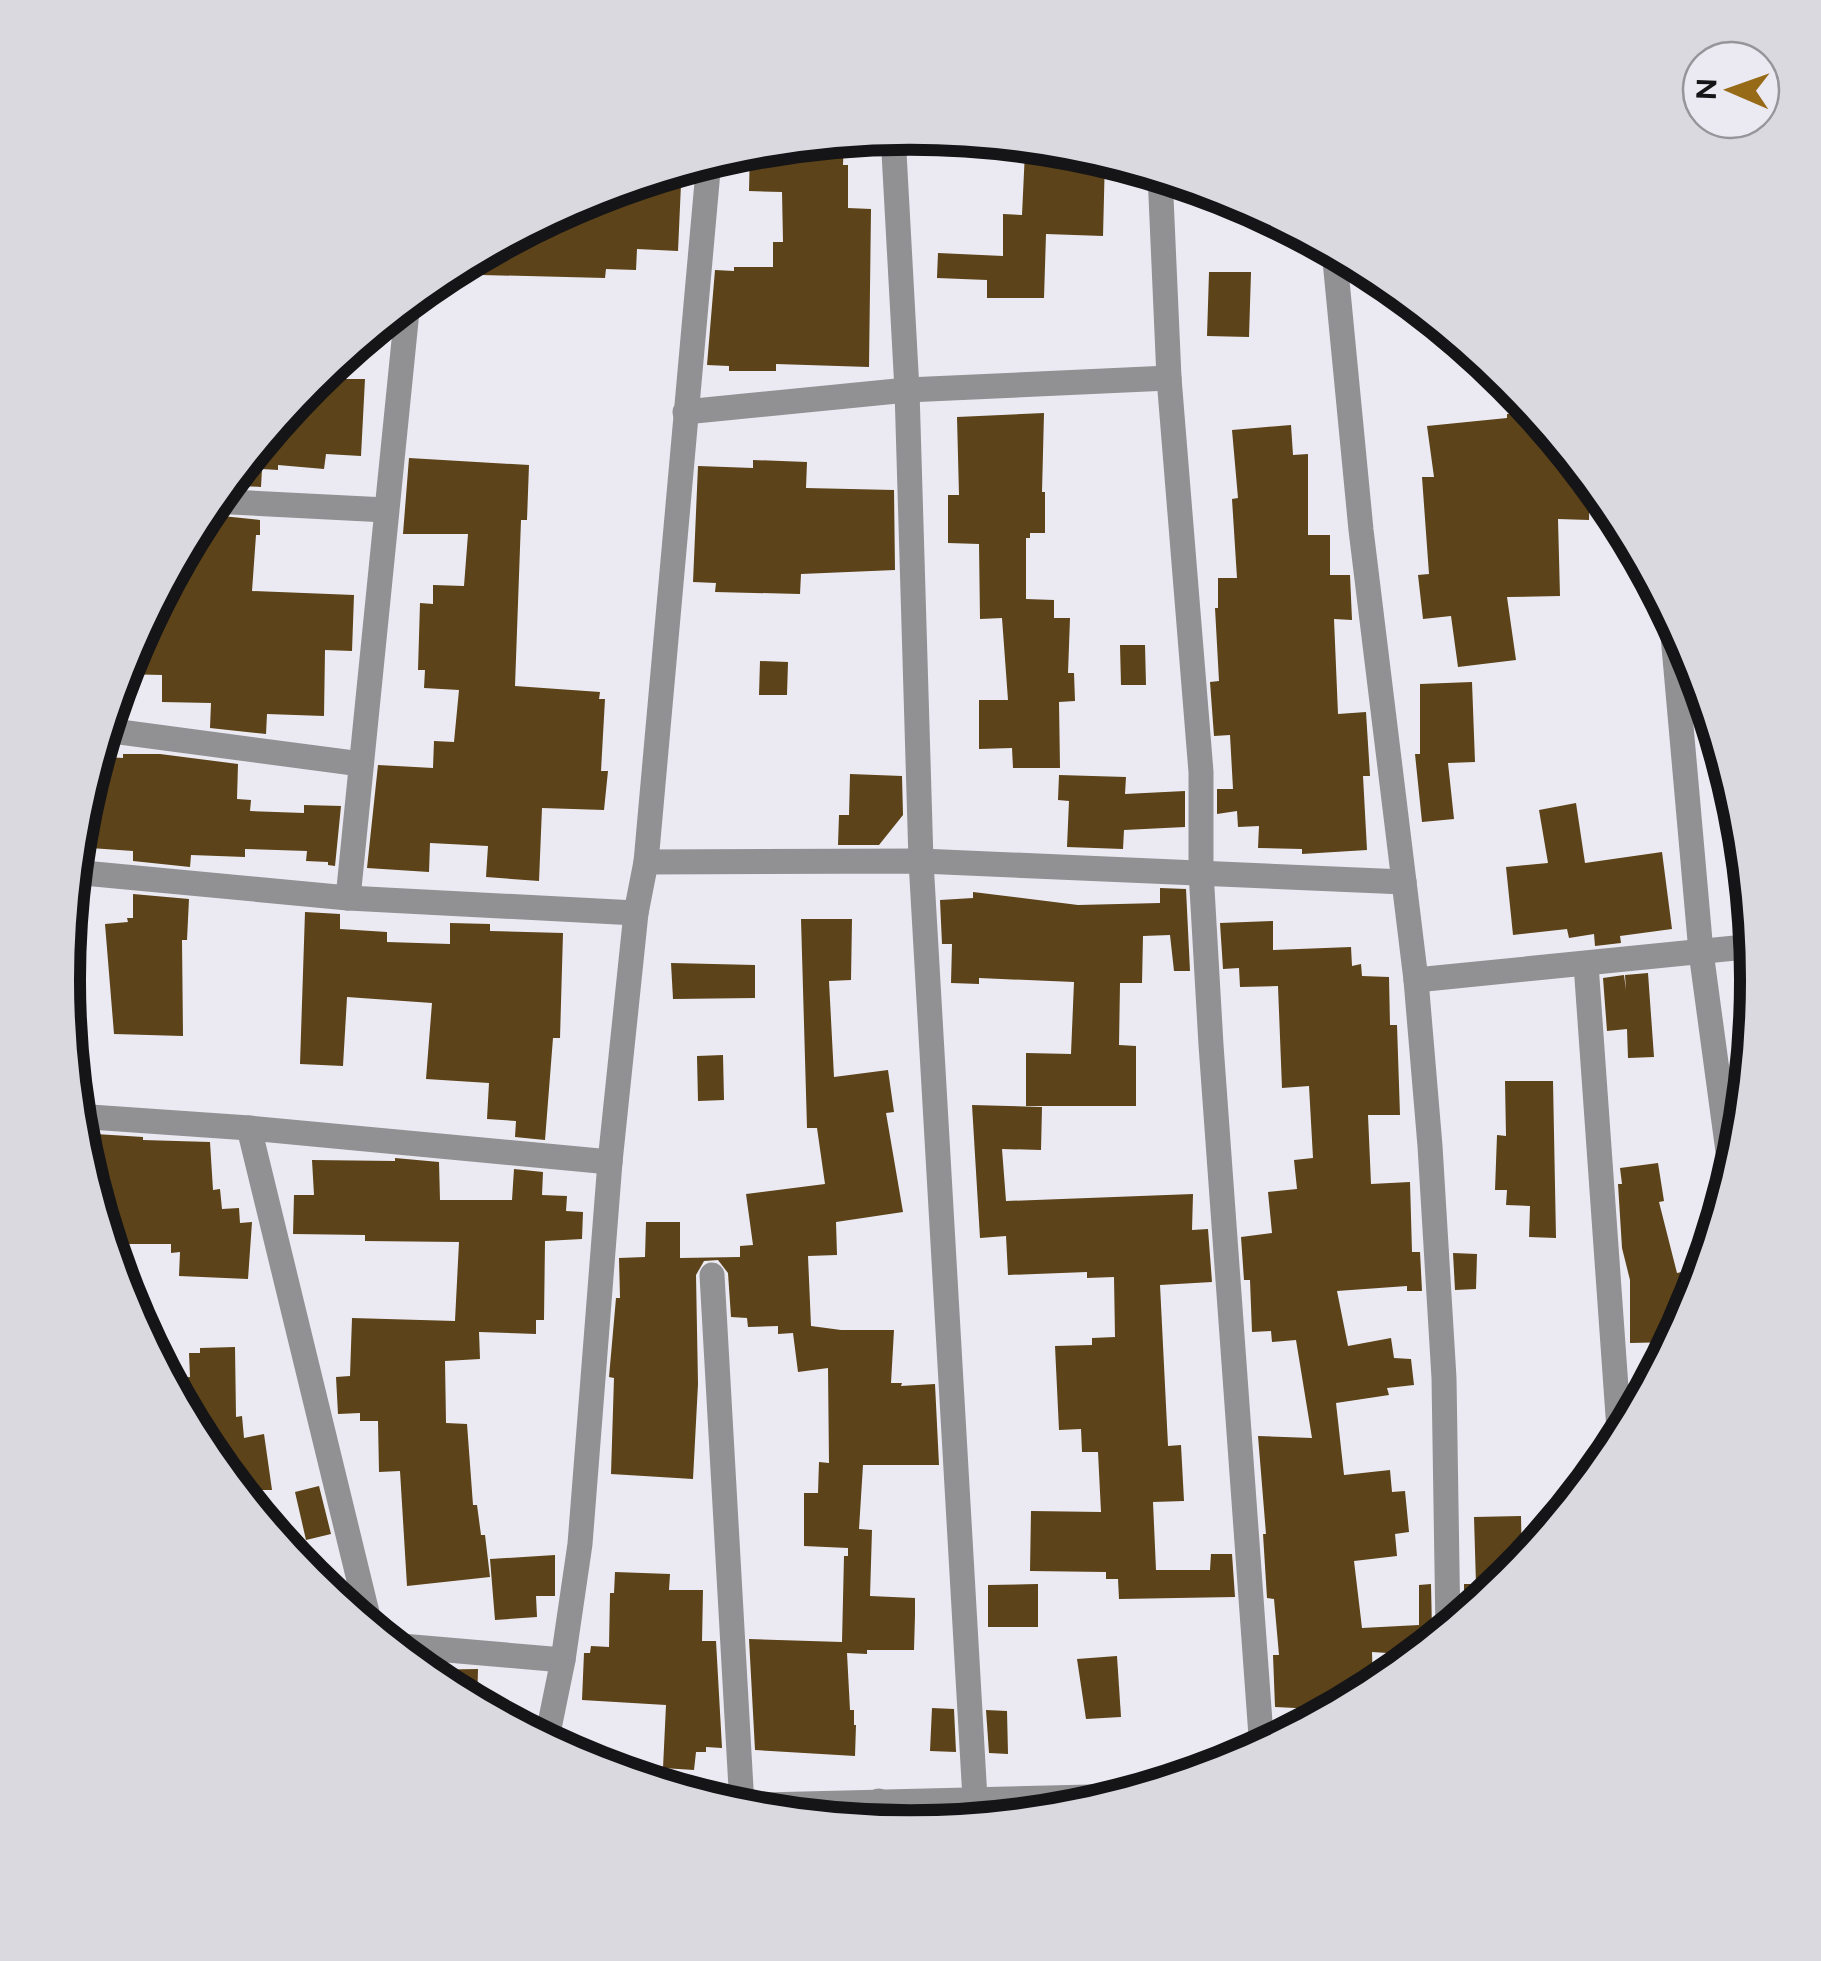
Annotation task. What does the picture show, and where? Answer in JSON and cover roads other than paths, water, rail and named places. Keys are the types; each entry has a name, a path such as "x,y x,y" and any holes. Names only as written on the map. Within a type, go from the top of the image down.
{"street":[{"path":"894,151 907,390 922,861 975,1800"},
{"path":"549,1728 580,1544 610,1162 636,913 646,862 708,175"},
{"path":"1161,189 1170,378 1201,772 1201,871 1261,1733"},
{"path":"1336,267 1362,530 1416,980 1430,1146 1444,1378 1448,1613"},
{"path":"348,898 406,321"},
{"path":"685,412 907,390 1170,378"},
{"path":"232,502 386,510"},
{"path":"1677,661 1701,952 1726,1137"},
{"path":"118,732 361,764"},
{"path":"646,862 922,861 1404,882"},
{"path":"87,873 348,898 636,913"},
{"path":"1416,980 1740,948"},
{"path":"1586,964 1618,1415"},
{"path":"92,1117 610,1162"},
{"path":"248,1128 365,1607"},
{"path":"712,1275 732,1791"},
{"path":"416,1647 562,1660"},
{"path":"904,1811 975,1800 1056,1798"}]}
